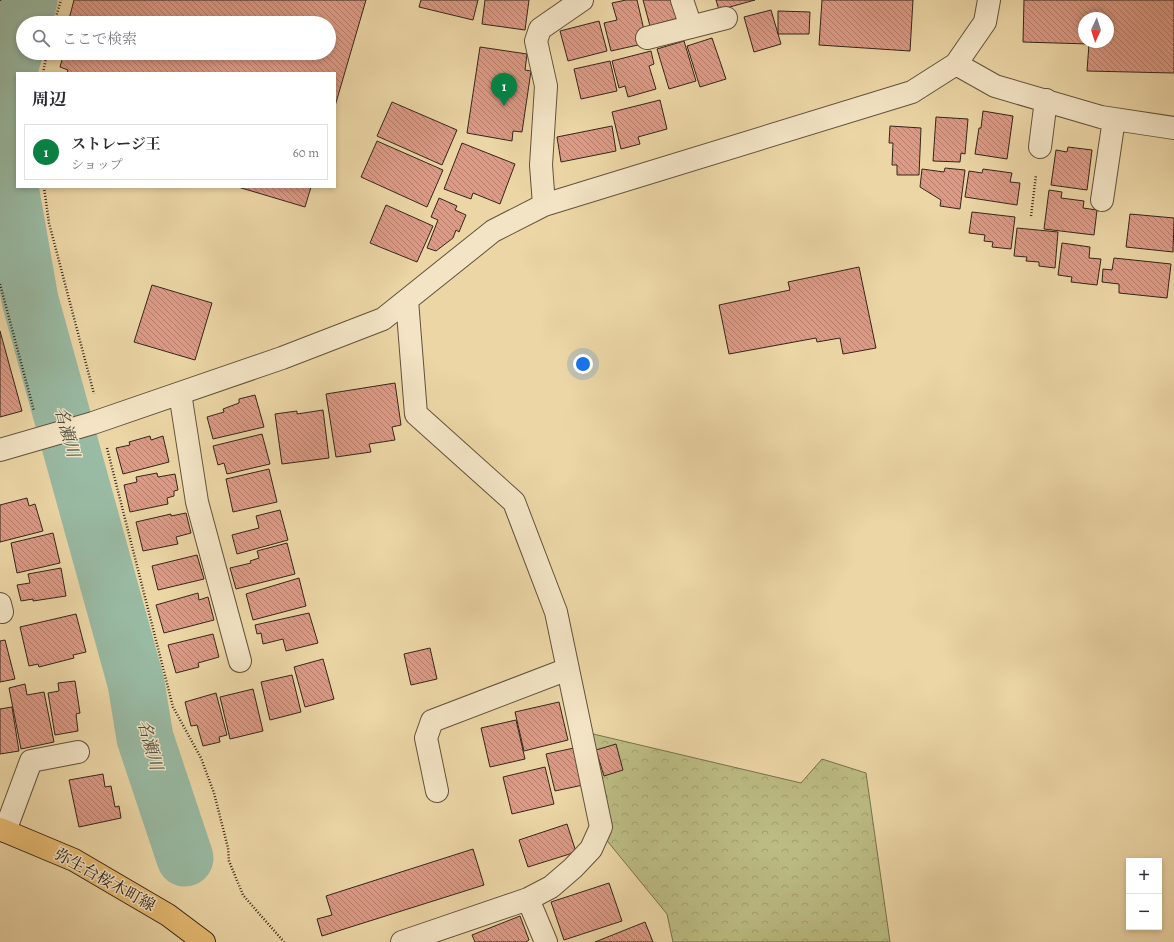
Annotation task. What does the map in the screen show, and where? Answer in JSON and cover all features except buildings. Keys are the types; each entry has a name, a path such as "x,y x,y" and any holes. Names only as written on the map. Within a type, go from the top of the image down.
{"main road":[{"name":"弥生台桜木町線","path":"3,830 74,860 168,915 204,942"}],"street":[{"path":"544,205 541,164 546,86 536,41 540,29 582,0"},
{"path":"682,0 690,27"},
{"path":"0,450 97,422 282,358 383,318 493,231 544,205 912,92 956,64 985,22 989,0"},
{"path":"647,38 726,18"},
{"path":"956,64 994,86 1101,117 1174,128"},
{"path":"1040,147 1046,100"},
{"path":"1102,200 1114,119"},
{"path":"402,942 528,899 551,887 573,868 591,849 601,827 556,612 514,502 416,414 407,300"},
{"path":"180,393 197,502 240,661"},
{"path":"437,791 426,738 432,721 568,670"},
{"path":"3,830 31,761 78,752"},
{"path":"528,899 546,942"}],"path":[{"path":"56,16 61,0"},
{"path":"43,72 46,60"},
{"path":"1031,216 1040,147"},
{"path":"44,188 49,223 97,422 173,707 201,758 214,793 228,848 229,861 243,895 284,942"},
{"path":"0,284 41,439"}],"green space":[{"path":"589,733 801,783 822,759 866,773 890,942 673,942 667,914 604,837"}],"waterway":[{"name":"名瀬川","path":"24,16 29,0"},
{"name":"名瀬川","path":"16,46 8,74 2,142 30,300 136,683 145,738 185,858"}],"place":[{"name":"ストレージ王","path":"504,106"}]}
